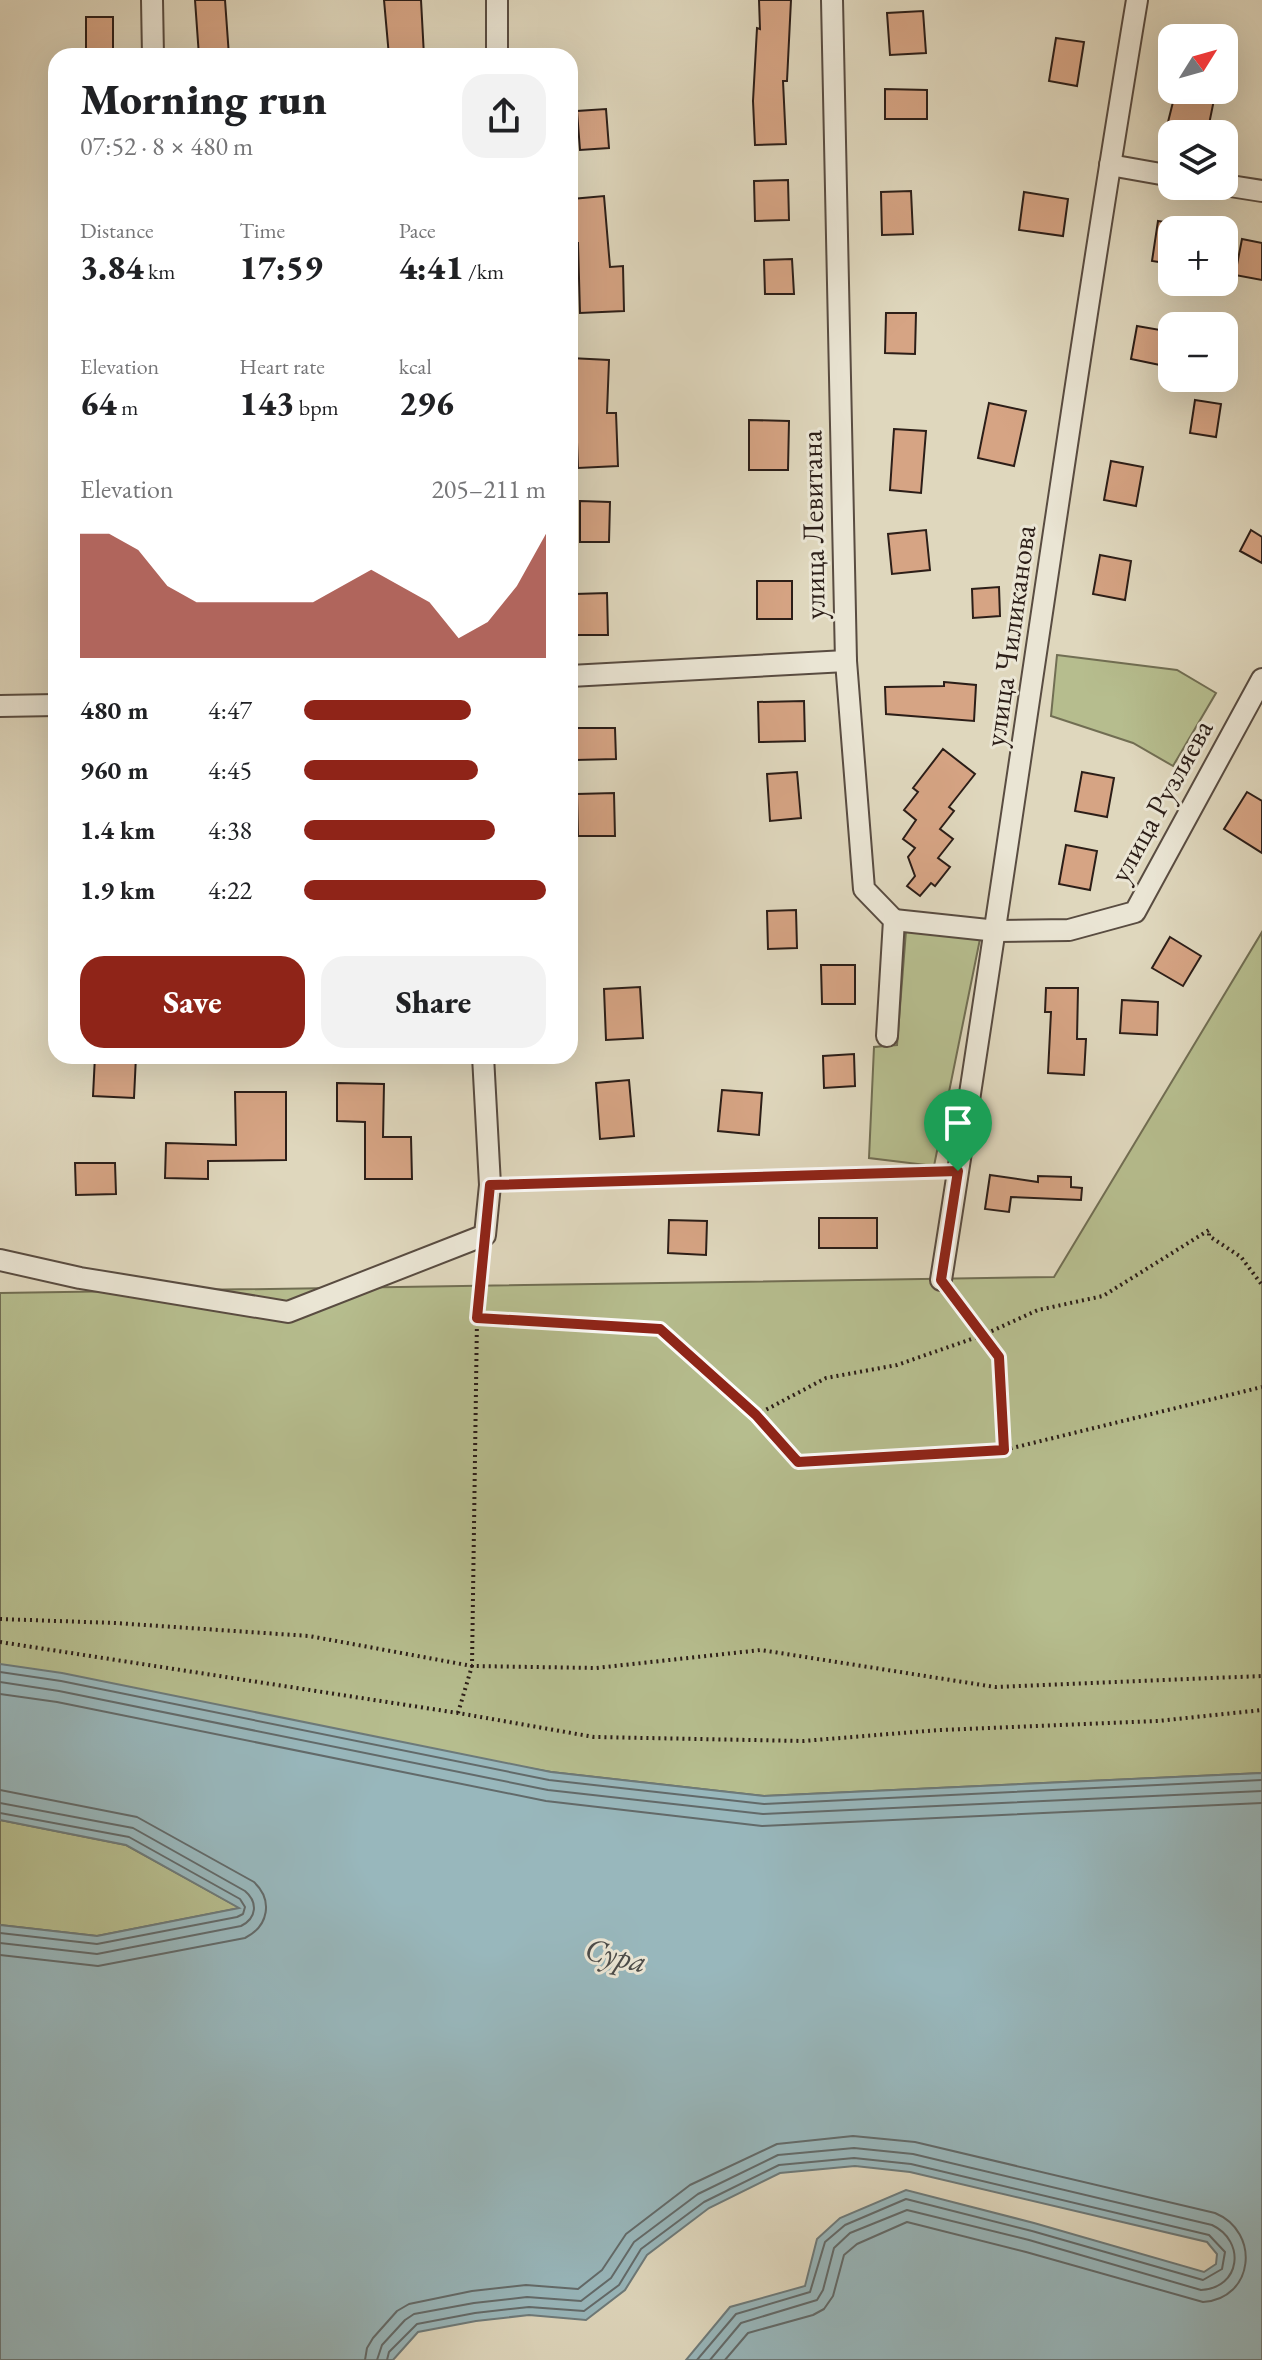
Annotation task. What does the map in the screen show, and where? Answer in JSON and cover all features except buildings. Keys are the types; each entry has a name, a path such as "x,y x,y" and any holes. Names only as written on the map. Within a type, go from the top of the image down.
{"street":[{"path":"152,0 153,48"},
{"path":"497,0 497,48"},
{"name":"улица Левитана","path":"832,0 846,661 864,889 894,920"},
{"name":"улица Чиликанова","path":"941,1280 997,931 1137,0"},
{"path":"1110,165 1158,174"},
{"path":"1238,187 1262,191"},
{"path":"578,676 846,661"},
{"name":"улица Рузляева","path":"894,920 997,931 1069,930 1135,912 1262,679"},
{"path":"0,706 48,705"},
{"path":"887,1036 894,920"},
{"path":"0,1260 80,1278 288,1312 485,1235 490,1185 483,1064"}],"lane":[{"path":"490,1185 958,1171"}],"path":[{"path":"756,1415 826,1378 897,1365 983,1335 1038,1310 1103,1296 1209,1230 1209,1236 1241,1257 1262,1285"},
{"path":"458,1713 472,1666 477,1318 485,1235"},
{"path":"941,1280 999,1357 1004,1450"},
{"path":"477,1318 660,1329 756,1415 798,1462 1004,1450 1262,1387"},
{"path":"0,1619 309,1636 472,1666 596,1668 761,1650 995,1687 1262,1676"},
{"path":"0,1642 594,1737 803,1741 939,1730 1158,1721 1262,1710"}],"green space":[{"path":"1057,655 1177,670 1216,693 1173,766 1133,743 1051,716"},
{"path":"906,931 980,939 934,1166 869,1158 874,1047 897,1045"},
{"path":"1262,932 1262,1773 764,1796 551,1772 0,1675 0,1293 1054,1277"},
{"path":"0,1820 126,1845 240,1908 97,1936 0,1925"}],"water":[{"name":"Сура","path":"0,1664 62,1673 551,1772 764,1796 1262,1773 1262,2360 686,2360 730,2307 805,2286 817,2239 840,2218 906,2190 1204,2272 1216,2264 1217,2254 1207,2242 910,2172 855,2166 780,2173 709,2208 647,2255 625,2290 586,2320 529,2315 418,2332 393,2360 0,2360 0,1925 97,1936 239,1908 126,1845 0,1820"}],"route":[{"path":"958,1171 941,1280 999,1357 1004,1450 798,1462 756,1415 660,1329 477,1318 490,1185 958,1171"}]}
